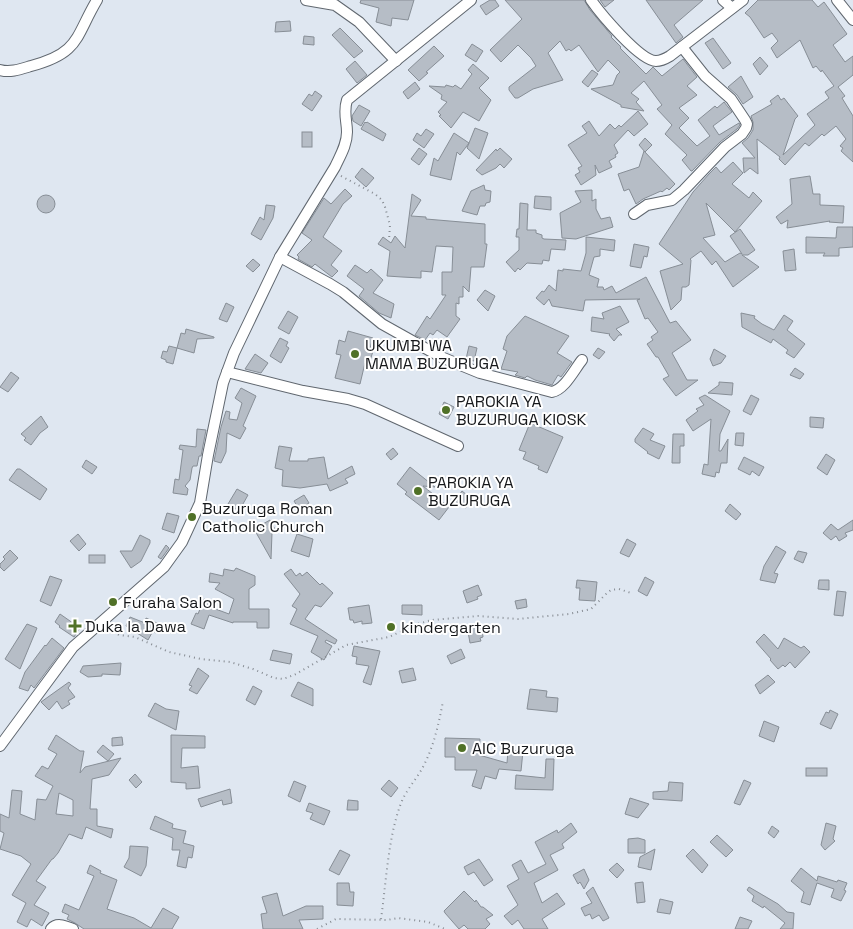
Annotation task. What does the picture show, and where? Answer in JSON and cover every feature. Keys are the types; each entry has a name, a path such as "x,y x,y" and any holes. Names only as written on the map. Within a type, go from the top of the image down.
{"street":[{"path":"0,70 16,70 58,57 78,39 97,0"},
{"path":"306,0 336,5 359,22 396,61"},
{"path":"0,746 73,648 164,567 182,542 200,503 223,383 234,353 280,257 342,153 347,138 344,108 347,100 471,0"},
{"path":"591,0 611,25 642,56 655,61 663,60 682,47 743,0"},
{"path":"723,0 732,8"},
{"path":"837,0 853,20"},
{"path":"634,214 647,205 672,200 725,147 742,134 747,124 731,99 705,76 682,47"},
{"path":"280,257 343,292 382,324 441,357 480,373 552,392 562,386 582,360"},
{"path":"227,372 365,404 458,446"},
{"path":"51,929 59,924 73,929"}],"path":[{"path":"332,172 375,194 382,200 390,225 389,240"},
{"path":"101,624 112,632 135,637 170,652 201,659 230,662 274,678 283,679 294,675 346,646 389,637 412,626 432,620 478,616 518,619 569,614 591,609 611,590 619,589 631,593"},
{"path":"381,919 399,808 403,797 422,768 430,750 443,701"},
{"path":"317,929 336,919 387,920 398,918 428,922 445,929"}],"building":[{"path":"361,0 414,0 408,20 392,18 391,26 376,22 379,8 360,3"},
{"path":"490,0 495,0 499,6 486,15 480,6"},
{"path":"505,0 584,0 620,48 646,74 653,67 662,76 683,59 697,77 687,86 697,95 679,108 689,118 679,128 697,146 710,136 698,120 715,106 717,108 724,102 732,112 713,126 719,135 739,123 740,125 691,171 682,160 687,155 665,134 672,125 657,109 662,105 644,81 631,93 639,99 636,102 644,111 621,107 621,105 591,89 613,85 620,72 608,60 598,72 579,45 571,51 569,49 566,51 560,41 548,53 563,80 533,89 515,98 509,87 536,66 518,45 501,62 490,50 522,19"},
{"path":"600,0 614,0 605,7"},
{"path":"646,0 703,0 674,25 683,37 676,43"},
{"path":"758,0 812,0 818,7 824,2 847,34 833,45 845,62 853,56 853,75 838,87 845,96 842,98 853,116 853,162 841,151 843,148 840,146 846,139 836,126 824,136 822,134 809,146 805,143 785,165 779,159 780,157 757,139 758,174 750,168 744,173 743,158 755,158 742,143 753,130 751,116 772,104 770,101 778,95 781,100 784,98 798,116 795,119 783,155 815,125 807,114 829,98 825,92 834,86 822,70 821,72 816,66 813,68 800,40 777,58 771,48 778,41 772,33 764,38 750,17 745,13"},
{"path":"290,21 291,31 275,32 276,22"},
{"path":"340,28 363,51 354,58 332,35"},
{"path":"304,36 314,37 314,45 303,44"},
{"path":"713,38 731,63 723,69 705,43"},
{"path":"472,44 483,51 476,62 465,55"},
{"path":"434,46 444,56 419,81 408,70"},
{"path":"760,57 768,66 760,75 753,64"},
{"path":"355,61 367,75 357,83 346,69"},
{"path":"473,64 489,78 479,88 491,100 479,121 463,112 451,128 439,116 441,115 438,112 447,102 441,99 442,95 429,86 445,87 446,85 453,87 455,85 461,89 472,74 468,70"},
{"path":"592,70 598,74 588,87 582,82"},
{"path":"741,76 753,97 743,104 728,87"},
{"path":"415,82 420,89 408,99 403,92"},
{"path":"315,91 322,96 312,111 302,104 309,94 312,96"},
{"path":"359,105 370,111 361,126 353,121 352,116"},
{"path":"638,111 648,124 634,136 628,130 614,145 618,153 615,155 616,157 609,161 612,167 599,173 595,165 596,175 581,185 575,175 580,172 578,168 582,166 568,145 587,133 582,126 589,121 599,136 610,124 615,129 619,125 621,127"},
{"path":"365,122 386,134 383,141 361,129"},
{"path":"475,128 488,133 479,159 467,148"},
{"path":"426,129 434,134 424,148 413,140 417,133 421,136"},
{"path":"302,132 312,132 312,147 302,147"},
{"path":"454,133 469,143 460,155 457,152 451,180 430,175 434,158 438,161"},
{"path":"645,138 652,145 645,152 639,145"},
{"path":"419,148 427,154 419,165 411,159"},
{"path":"500,148 512,159 504,168 500,164 482,175 476,170 496,149 497,151"},
{"path":"644,151 675,184 669,190 667,188 636,204 629,189 624,191 618,174 639,167"},
{"path":"733,162 743,173 732,184 749,198 753,192 762,201 735,232 706,203 715,235 703,238 725,262 740,253 742,254 730,236 740,229 755,250 748,255 742,255 759,267 733,287 716,261 712,265 701,251 690,259 689,285 682,287 681,300 671,310 660,271 683,264 659,244 693,192 709,174 716,167 721,173"},
{"path":"362,168 374,178 366,187 355,177"},
{"path":"810,176 813,194 820,194 820,205 844,206 843,223 830,221 787,228 788,220 781,224 776,217 792,204 790,179"},
{"path":"484,185 485,190 491,191 490,202 486,203 485,206 480,206 477,215 462,211 471,191"},
{"path":"345,189 352,196 343,204 323,237 342,251 331,265 338,271 332,277 315,264 312,267 298,259 297,255 312,240 302,233 324,198 331,204"},
{"path":"592,190 592,201 596,199 596,209 601,219 610,217 613,227 576,239 562,238 560,213 581,202 575,191"},
{"path":"412,194 421,200 411,216 485,224 485,244 487,244 484,267 471,267 469,292 463,286 463,297 459,297 459,304 456,303 456,316 460,319 447,337 437,330 433,335 430,333 425,340 415,335 427,316 430,319 446,295 442,295 442,272 452,272 453,247 436,246 432,272 421,271 421,278 387,276 390,251 378,244 383,237 391,243 395,236 405,248"},
{"path":"46,195 52,198 55,204 52,210 46,213 40,210 37,204 40,198"},
{"path":"535,196 551,197 551,210 534,208"},
{"path":"520,203 528,204 527,230 536,230 536,233 542,235 544,239 566,240 565,250 551,249 549,261 543,260 542,264 527,263 515,272 506,262 519,250 519,237 516,237 517,229 519,229"},
{"path":"266,205 275,206 273,218 261,240 251,234 260,217 264,220"},
{"path":"837,227 853,227 853,247 839,248 839,256 823,256 825,253 806,253 806,237 836,238"},
{"path":"586,237 615,240 614,251 600,249 600,256 594,257 589,275 599,279 597,287 603,287 604,290 612,286 616,293 646,277 670,323 676,321 691,340 672,353 687,380 698,380 676,396 663,379 669,376 658,357 656,357 647,344 653,340 651,337 658,332 648,318 645,319 637,300 640,299 585,300 583,311 552,306 549,299 544,305 536,298 549,285 556,291 558,270 581,271 586,253"},
{"path":"634,244 649,247 647,257 644,256 641,268 630,266"},
{"path":"794,249 796,270 785,271 783,251"},
{"path":"253,259 260,265 253,272 246,266"},
{"path":"355,265 367,273 371,269 383,280 373,293 394,304 391,318 379,313 359,296 364,289 347,276"},
{"path":"485,290 495,296 488,311 477,300"},
{"path":"226,303 234,307 227,322 219,319"},
{"path":"620,306 629,322 616,329 622,335 619,335 614,341 610,334 591,331 592,317 604,319 602,313"},
{"path":"288,311 298,317 289,334 278,328"},
{"path":"741,313 755,316 754,318 762,324 774,330 784,315 793,321 787,330 805,344 794,358 786,353 788,350 773,339 771,343 742,327"},
{"path":"525,316 569,336 557,353 572,362 561,377 558,375 552,385 527,376 525,378 515,375 518,372 501,369 507,351 503,349 507,336"},
{"path":"186,329 214,338 197,339 194,353 177,348 181,333 185,334"},
{"path":"348,331 373,338 370,348 374,348 369,364 365,363 360,384 335,378 341,355 336,354 339,340 345,342"},
{"path":"280,338 288,342 286,346 289,348 281,363 270,356"},
{"path":"169,346 177,348 173,364 161,358 163,351 167,352"},
{"path":"469,346 477,348 474,361 466,359"},
{"path":"598,348 605,352 599,359 593,355"},
{"path":"714,349 726,356 721,363 713,366 710,359"},
{"path":"255,354 268,363 261,373 245,369"},
{"path":"795,368 804,374 800,379 790,375"},
{"path":"11,372 19,378 8,392 0,387"},
{"path":"719,382 733,383 732,395 708,393 719,385"},
{"path":"241,388 256,396 243,426 246,428 240,439 227,433 226,452 221,463 214,461 226,411 230,412 229,419 237,420 242,403 235,398"},
{"path":"705,395 730,411 720,434 719,451 721,451 728,439 727,463 721,463 719,473 716,472 715,477 702,474 704,464 708,465 711,419 693,431 686,420 698,411 696,409 704,405 699,398"},
{"path":"751,395 759,399 751,415 743,411"},
{"name":"PAROKIA YA BUZURUGA KIOSK","path":"444,402 454,407 448,419 439,414"},
{"path":"41,416 48,427 40,433 31,445 24,440 26,438 21,434"},
{"path":"810,417 824,418 823,428 810,427"},
{"path":"530,423 563,437 547,473 538,469 539,466 523,459 526,452 519,450"},
{"path":"643,428 654,434 650,440 665,446 659,459 647,453 635,442"},
{"path":"197,429 206,430 201,456 199,456 197,466 193,466 190,480 185,486 188,489 187,495 173,493 175,479 179,480 183,450 179,449 180,445 196,447"},
{"path":"736,433 744,433 743,446 735,445"},
{"path":"673,434 684,434 684,446 680,446 680,463 672,463"},
{"path":"279,446 292,448 289,461 308,461 308,459 324,457 328,479 352,466 355,474 345,479 348,483 330,491 327,484 300,488 282,486 283,470 275,468"},
{"path":"393,448 398,454 391,460 386,454"},
{"path":"826,454 835,460 827,475 817,468"},
{"path":"744,457 764,467 759,476 752,471 750,475 738,469"},
{"path":"86,460 97,467 92,474 82,467"},
{"name":"PAROKIA YA BUZURUGA","path":"410,467 435,487 423,486 449,507 439,520 405,494 407,492 397,484"},
{"path":"17,469 20,469 47,489 40,500 9,480"},
{"path":"237,489 248,495 239,511 228,504"},
{"path":"462,491 472,499 466,508 455,501"},
{"path":"304,495 309,503 299,509 294,501"},
{"path":"730,504 741,514 736,520 725,511"},
{"path":"167,513 179,516 174,533 162,529"},
{"path":"270,520 276,531 272,533 271,559 254,529"},
{"path":"853,520 853,530 845,533 847,536 839,541 836,536 831,540 823,533 831,524 838,530"},
{"path":"78,534 86,544 79,551 70,541"},
{"path":"297,534 313,539 309,557 291,551"},
{"path":"140,535 150,540 150,543 141,561 131,568 120,551 132,551"},
{"path":"627,539 636,544 629,557 620,553"},
{"path":"166,545 169,548 161,559 158,557"},
{"path":"776,546 786,552 774,573 778,574 775,583 760,580 764,566"},
{"path":"10,550 18,558 4,571 0,564 5,559 3,557"},
{"path":"798,551 807,553 803,563 794,559"},
{"path":"89,555 105,555 105,563 89,563"},
{"path":"236,568 255,576 255,585 249,589 249,609 269,609 269,628 257,628 257,622 233,623 209,615 204,629 191,624 196,613 198,614 204,599 213,603 210,607 229,614 234,599 215,589 220,583 209,582 210,573 223,576 224,569 234,571"},
{"path":"291,569 296,576 300,573 302,576 307,572 320,585 322,583 333,593 321,607 315,605 305,619 337,640 335,644 326,640 325,642 332,646 324,660 311,652 318,636 290,624 297,609 292,606 300,594 284,574"},
{"path":"50,576 62,580 51,606 40,601"},
{"path":"645,577 654,582 647,596 638,591"},
{"path":"577,580 597,582 595,601 579,600 580,588 576,588"},
{"path":"819,580 829,580 829,590 818,589"},
{"path":"478,585 482,595 477,597 478,599 467,603 463,591"},
{"path":"837,591 846,592 843,616 834,615"},
{"path":"526,599 527,607 517,609 515,601"},
{"path":"369,605 372,623 362,624 362,621 354,623 353,620 350,620 348,608"},
{"path":"402,605 422,605 422,615 402,614"},
{"path":"60,614 80,628 74,637 55,622"},
{"path":"130,617 145,623 146,618 159,624 156,633 153,631 148,640 126,626"},
{"path":"27,624 37,628 20,669 5,659"},
{"path":"477,624 477,628 482,628 483,637 480,638 481,641 470,643 467,626"},
{"path":"764,634 778,649 784,638 801,648 804,646 810,652 795,668 790,662 785,667 783,665 778,669 756,642"},
{"path":"52,638 64,648 34,688 31,685 28,691 19,688 25,672"},
{"path":"354,646 380,651 371,685 363,682 369,666 356,664 357,657 352,656"},
{"path":"461,649 465,658 451,664 447,656"},
{"path":"273,650 292,654 290,664 270,660"},
{"path":"121,663 120,675 102,674 102,676 88,677 80,672 83,666"},
{"path":"198,668 209,676 197,694 189,690 192,686 189,685"},
{"path":"413,668 416,680 402,683 399,671"},
{"path":"768,675 775,682 760,694 755,685"},
{"path":"69,682 71,684 68,688 75,697 68,701 70,704 62,709 57,701 49,710 41,702"},
{"path":"298,682 313,689 313,706 291,696"},
{"path":"253,686 262,691 255,705 246,700"},
{"path":"530,689 547,691 546,697 558,698 557,712 527,709"},
{"path":"155,703 166,709 179,711 176,730 148,716"},
{"path":"830,710 838,714 831,729 820,724 826,712 829,713"},
{"path":"764,721 779,727 774,742 759,736"},
{"path":"56,735 80,751 84,751 80,773 85,767 121,758 109,775 92,779 90,809 97,809 97,826 113,829 111,838 86,827 82,839 69,834 58,853 36,881 46,887 34,905 49,913 42,926 31,919 27,927 17,922 26,903 12,895 31,864 21,856 0,849 4,833 0,831 0,814 9,818 12,790 22,791 20,814 35,820 37,799 46,800 53,786 35,776 42,766 48,769 57,754 48,749","holes":["59,793 73,800 73,816 56,814"]},
{"path":"171,735 205,736 205,748 182,748 181,768 198,766 200,788 186,789 186,783 171,782"},
{"path":"122,737 123,745 112,746 112,738"},
{"path":"445,738 480,739 479,755 507,763 508,750 523,751 521,771 499,769 496,779 485,776 481,789 472,786 477,770 455,770 455,757 445,757"},
{"path":"103,745 114,754 108,761 97,752"},
{"path":"546,759 554,759 553,790 515,789 516,775 545,778"},
{"path":"806,768 827,768 827,776 806,776"},
{"path":"135,774 142,782 136,788 129,780"},
{"path":"389,780 398,788 391,797 381,789"},
{"path":"744,780 751,783 740,805 734,803"},
{"path":"294,781 306,786 300,802 288,796"},
{"path":"669,782 683,783 682,801 653,799 653,792 668,791"},
{"path":"230,789 232,803 223,805 222,800 201,807 198,799"},
{"path":"630,798 649,804 638,818 625,814"},
{"path":"348,800 358,801 358,810 347,810"},
{"path":"309,803 330,811 324,825 310,819 313,813 306,811"},
{"path":"155,816 173,824 172,828 186,831 183,843 194,846 192,858 188,857 186,868 177,866 180,850 172,850 173,838 150,829"},
{"path":"571,823 577,832 562,844 564,848 550,855 558,870 534,883 542,903 557,893 565,904 542,919 548,929 524,929 518,920 512,925 504,916 518,905 507,886 519,879 512,865 521,860 528,873 546,864 535,842 557,830 558,833"},
{"path":"826,823 836,826 833,839 835,841 825,850 821,845"},
{"path":"772,826 779,831 774,838 768,833"},
{"path":"717,835 733,850 726,857 710,842"},
{"path":"638,838 645,840 645,853 628,853 628,839"},
{"path":"130,846 148,847 146,866 141,876 124,867 129,858"},
{"path":"655,849 651,870 638,867 640,857"},
{"path":"693,849 708,865 702,873 686,856"},
{"path":"340,850 350,855 339,875 329,870"},
{"path":"479,859 493,880 484,886 474,872 468,875 464,867"},
{"path":"617,863 624,870 617,878 609,870"},
{"path":"90,865 101,871 100,873 117,880 107,909 134,918 151,928 163,908 179,917 172,929 84,929 67,919 69,915 62,912 65,904 79,910 94,876 87,873"},
{"path":"801,868 817,881 818,876 847,883 844,890 846,891 841,901 831,897 834,889 817,883 810,905 801,902 804,892 791,881"},
{"path":"584,869 589,880 584,889 580,882 578,884 573,875"},
{"path":"643,882 645,902 637,903 635,883"},
{"path":"337,883 349,883 350,892 354,892 353,906 337,905"},
{"path":"593,887 609,918 603,921 599,915 592,919 590,914 585,916 581,908 592,903 586,893"},
{"path":"749,887 778,904 787,912 794,913 793,929 780,929 785,923 764,906 763,908 752,901 754,896 747,890"},
{"path":"464,891 493,915 486,919 490,924 485,929 468,929 464,925 459,929 445,913 444,911"},
{"path":"277,893 283,916 306,906 323,906 323,919 299,920 303,929 263,929 261,914 267,913 262,897"},
{"path":"660,899 673,902 670,914 657,912"},
{"path":"740,917 752,921 748,929 735,929"}],"place":[{"name":"UKUMBI WA MAMA BUZURUGA","path":"355,354"},
{"name":"PAROKIA YA BUZURUGA KIOSK","path":"446,410"},
{"name":"PAROKIA YA BUZURUGA","path":"418,491"},
{"name":"Buzuruga Roman Catholic Church","path":"192,517"},
{"name":"Furaha Salon","path":"113,602"},
{"name":"Duka la Dawa","path":"75,626"},
{"name":"kindergarten","path":"391,627"},
{"name":"AIC Buzuruga","path":"462,748"}]}
